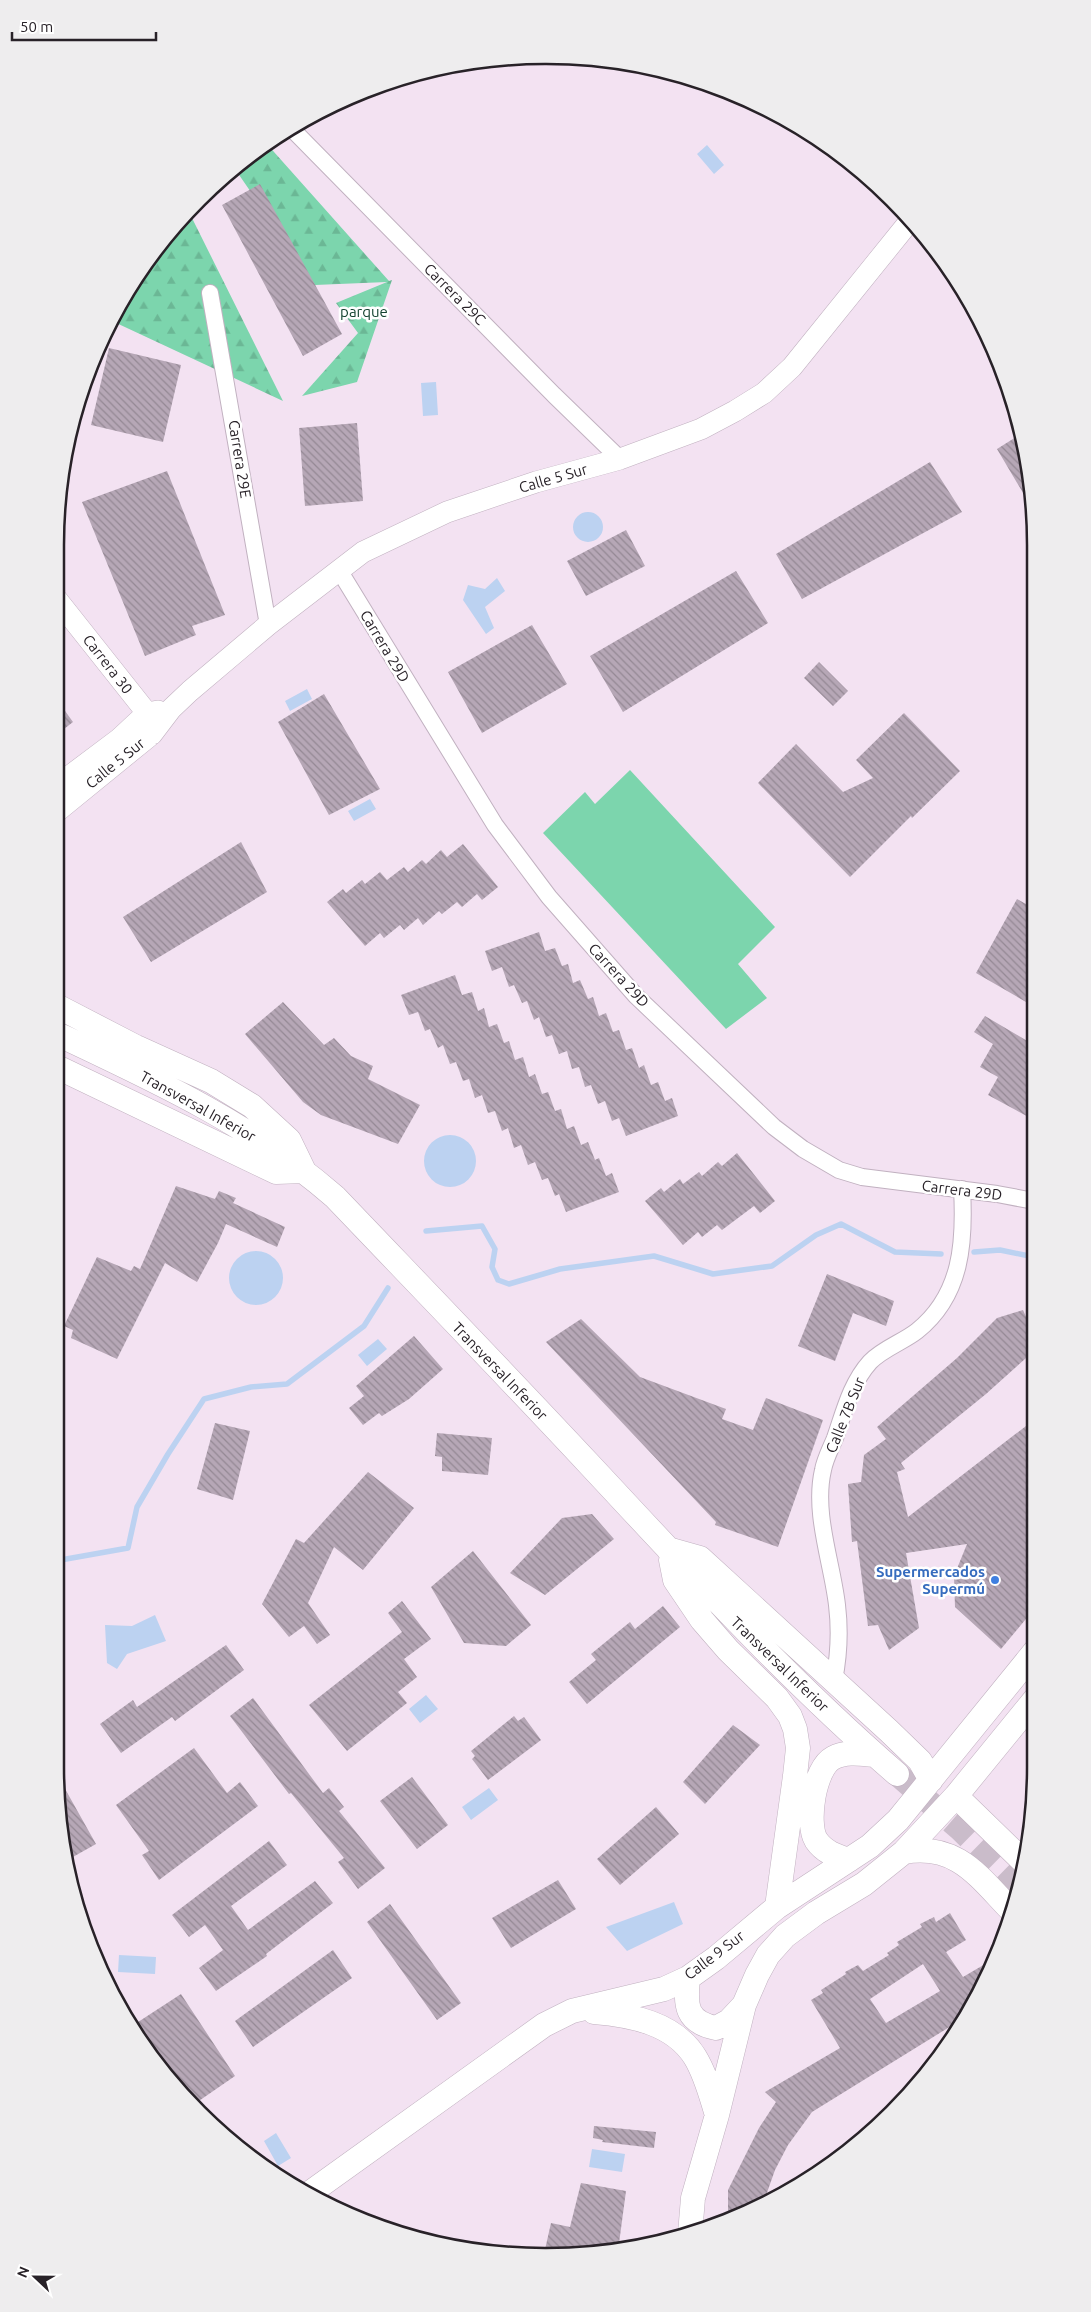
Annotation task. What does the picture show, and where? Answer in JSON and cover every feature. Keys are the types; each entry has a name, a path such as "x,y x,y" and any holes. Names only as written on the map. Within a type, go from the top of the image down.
{"main road":[{"path":"64,1010 136,1047 211,1081 252,1106 289,1140 304,1170 276,1172 64,1070"},
{"name":"Transversal Inferior","path":"64,1037 133,1070 233,1122 304,1170 342,1204 716,1601 897,1774"},
{"path":"777,1907 798,1748 795,1729 790,1716 777,1698 728,1650 702,1620 675,1580 668,1549 700,1558 920,1761 932,1780"},
{"name":"Calle 9 Sur","path":"315,2190 544,2025 572,2011 664,1989 688,1978 716,1958 777,1907 870,1846 898,1820 932,1780 1027,1661"},
{"path":"691,2226 693,2198 717,2115 744,2005 768,1955 785,1936 864,1884 904,1852 956,1796 1027,1709"},
{"path":"849,1860 825,1850 813,1833 812,1822 817,1777 823,1766 833,1758 844,1754 875,1755"},
{"path":"956,1796 1019,1857"},
{"path":"904,1852 938,1851 955,1857 970,1868 1007,1905"},
{"path":"688,1978 686,1994 688,2008 693,2018 704,2026 716,2028 729,2021 744,2005"},
{"path":"572,2011 623,2014 648,2021 674,2036 695,2057 706,2081 717,2115"}],"street":[{"name":"Carrera 29C","path":"296,133 554,395 620,459"},
{"name":"Calle 5 Sur","path":"64,806 152,734 171,709 268,625 363,552 447,512 536,482 620,459 701,429 764,393 792,367 904,223"},
{"name":"Carrera 29E","path":"210,293 268,625"},
{"name":"Carrera 29D","path":"339,570 495,825 549,897 636,996 774,1127 803,1149 839,1170 862,1178 962,1189 1027,1200"},
{"name":"Carrera 30","path":"64,608 147,713 152,734"},
{"path":"147,713 171,709"},
{"name":"Calle 5 Sur","path":"64,780 118,739 147,713"},
{"name":"Calle 7B Sur","path":"834,1680 839,1654 837,1606 824,1532 821,1499 823,1470 860,1375 871,1361 906,1340 924,1326 938,1309 951,1286 960,1258 964,1228 962,1189"}],"green space":[{"name":"parque","path":"272,149 389,281 392,280 357,382 302,396 358,333 336,303 387,282 315,285 239,174"},
{"path":"192,218 283,401 118,324 163,252"},
{"path":"630,770 775,927 738,964 767,998 726,1029 543,833 585,792 595,804"}],"water":[{"path":"707,145 724,165 714,174 697,154"},
{"path":"436,382 438,415 423,416 421,383"},
{"path":"588,512 598,517 603,527 598,537 588,542 578,537 573,527 578,517"},
{"path":"497,578 505,591 485,607 494,628 486,634 463,600 468,585 485,589"},
{"path":"307,689 312,699 290,711 285,701"},
{"path":"370,799 376,809 354,821 348,811"},
{"path":"445,1135 455,1135 465,1139 472,1146 476,1161 472,1176 465,1183 455,1187 445,1187 435,1183 428,1176 424,1166 424,1156 428,1146 435,1139"},
{"path":"256,1251 275,1259 283,1278 275,1297 256,1305 237,1297 229,1278 237,1259"},
{"path":"378,1339 387,1349 367,1366 358,1355"},
{"path":"155,1615 166,1641 127,1654 117,1669 107,1663 105,1625 132,1626"},
{"path":"426,1695 438,1709 420,1723 409,1709"},
{"path":"489,1788 498,1800 471,1820 462,1807"},
{"path":"674,1902 683,1924 627,1951 606,1927"},
{"path":"119,1955 156,1957 155,1974 118,1972"},
{"path":"276,2133 291,2158 278,2166 264,2141"},
{"path":"592,2149 625,2154 622,2172 589,2167"}],"building":[{"path":"260,184 342,334 303,356 222,205"},
{"path":"109,348 181,365 163,442 91,425"},
{"path":"357,423 363,501 305,506 299,428"},
{"path":"1015,438 1024,495 997,449"},
{"path":"930,462 962,512 802,599 776,554"},
{"path":"167,471 225,615 192,626 196,635 145,656 82,502"},
{"path":"626,530 645,566 586,596 567,561"},
{"path":"736,571 768,623 623,712 590,656"},
{"path":"532,625 567,684 482,733 448,672"},
{"path":"819,662 848,691 833,706 804,678"},
{"path":"324,694 380,789 329,815 278,722"},
{"path":"64,710 73,722 64,729"},
{"path":"904,713 960,771 912,818 911,816 850,877 758,783 796,744 843,792 873,778 856,760"},
{"path":"241,842 267,892 151,962 123,917"},
{"path":"463,844 498,887 482,900 477,894 462,907 457,902 442,914 439,911 423,925 418,918 404,930 400,925 384,938 380,933 365,946 327,902 343,889 346,893 362,880 365,884 380,872 387,880 404,867 408,872 422,860 426,864 441,850 447,857"},
{"path":"1017,899 1027,905 1027,1003 976,973"},
{"path":"539,932 545,951 555,948 562,966 568,964 573,983 580,980 588,999 593,997 599,1016 606,1013 613,1032 619,1030 626,1050 632,1048 639,1068 644,1065 651,1085 658,1082 665,1101 672,1098 678,1116 626,1136 619,1118 612,1121 605,1101 598,1104 591,1085 585,1087 579,1067 572,1069 567,1051 559,1054 552,1035 546,1037 539,1017 534,1020 527,1001 522,1003 514,985 509,987 502,967 492,971 485,951"},
{"path":"455,975 462,995 472,992 478,1011 484,1008 489,1027 497,1024 504,1043 509,1041 515,1060 523,1057 529,1077 535,1074 542,1094 548,1092 555,1111 561,1109 567,1129 574,1126 581,1145 588,1142 595,1160 599,1158 606,1176 612,1173 619,1192 566,1212 559,1194 555,1196 548,1178 542,1180 535,1162 528,1165 521,1145 514,1148 508,1128 502,1131 495,1111 488,1113 482,1095 475,1098 469,1079 463,1081 456,1062 450,1064 443,1045 438,1048 430,1029 425,1031 418,1012 409,1015 401,995"},
{"path":"283,1002 324,1045 334,1038 351,1056 373,1066 368,1079 420,1105 398,1144 321,1115 303,1102 245,1034"},
{"path":"985,1016 1027,1041 1027,1116 988,1095 998,1077 980,1067 993,1044 974,1032"},
{"path":"737,1153 775,1201 760,1213 754,1206 722,1230 717,1225 702,1237 698,1232 683,1245 645,1201 661,1188 664,1192 680,1179 683,1184 699,1172 702,1176 718,1162 722,1166"},
{"path":"176,1186 215,1199 219,1191 236,1198 233,1203 285,1227 277,1247 226,1224 197,1282 165,1263 117,1359 71,1338 73,1330 64,1326 97,1257 131,1271 134,1266 140,1269"},
{"path":"827,1274 894,1301 886,1326 853,1313 835,1361 798,1346"},
{"path":"1023,1310 1027,1319 1027,1357 986,1394 901,1463 905,1469 897,1472 908,1517 1027,1425 1027,1618 1001,1649 955,1607 954,1576 967,1544 906,1553 919,1628 889,1650 878,1625 868,1626 857,1541 852,1542 848,1484 861,1482 864,1455 886,1439 877,1427 957,1358 997,1318"},
{"path":"581,1319 640,1377 726,1409 722,1419 753,1430 766,1398 823,1420 778,1547 715,1525 716,1522 546,1342"},
{"path":"414,1336 443,1369 409,1399 382,1416 379,1413 363,1425 349,1408 364,1396 356,1386"},
{"path":"215,1423 250,1431 233,1500 197,1489"},
{"path":"437,1433 492,1438 488,1475 442,1471 442,1457 435,1456"},
{"path":"368,1472 414,1508 363,1570 334,1547 308,1603 330,1635 317,1644 304,1626 289,1637 262,1604 296,1539 304,1543"},
{"path":"592,1514 614,1539 545,1595 510,1573 562,1518"},
{"path":"473,1551 531,1625 506,1646 464,1643 431,1587"},
{"path":"402,1601 431,1639 404,1659 417,1677 398,1692 407,1703 347,1751 309,1705 402,1632 388,1613"},
{"path":"663,1606 680,1627 587,1704 569,1682 596,1660 591,1654 630,1622 635,1629"},
{"path":"226,1645 244,1670 175,1721 172,1717 121,1753 100,1724 133,1700 137,1707"},
{"path":"253,1698 323,1793 329,1788 344,1807 339,1811 385,1868 358,1889 338,1862 344,1858 291,1793 289,1794 230,1716"},
{"path":"514,1716 518,1721 524,1717 541,1740 488,1780 472,1759 475,1756 471,1751"},
{"path":"733,1725 760,1745 705,1804 683,1782"},
{"path":"194,1748 227,1793 240,1782 258,1806 159,1880 142,1855 149,1851 116,1805"},
{"path":"412,1777 448,1825 417,1849 380,1801"},
{"path":"65,1788 96,1844 73,1857"},
{"path":"656,1807 679,1834 620,1885 597,1859"},
{"path":"269,1841 287,1865 231,1906 248,1930 315,1881 333,1903 266,1954 267,1956 216,1991 199,1968 223,1950 205,1925 189,1937 172,1915"},
{"path":"558,1880 576,1909 511,1948 492,1918"},
{"path":"390,1904 461,2003 437,2020 367,1922"},
{"path":"950,1913 966,1940 946,1952 963,1977 985,1964 951,2026 812,2112 788,2145 775,2170 766,2195 728,2213 728,2190 759,2128 776,2102 765,2092 840,2048 811,2000 823,1993 821,1990 846,1974 845,1972 858,1965 863,1971 889,1955 887,1953 899,1945 897,1942 922,1927 920,1924 934,1917 936,1922","holes":["923,1964 940,1991 886,2023 870,1999"]},
{"path":"333,1950 352,1978 253,2047 235,2021"},
{"path":"181,1994 235,2076 199,2101 163,2060 138,2022"},
{"path":"594,2126 656,2132 654,2148 602,2142 603,2140 593,2138"},
{"path":"581,2183 626,2191 619,2242 545,2248 551,2223 570,2227"}],"waterway":[{"path":"426,1231 482,1226 495,1249 492,1267 498,1280 509,1284 560,1269 654,1256 713,1274 772,1266 816,1235 841,1224 895,1252 941,1254"},
{"path":"974,1252 1000,1250 1027,1256"},
{"path":"64,1559 128,1548 137,1507 168,1454 204,1399 251,1387 287,1384 364,1326 388,1288"}],"tunnel":[{"path":"897,1774 960,1829 1013,1881"}],"place":[{"name":"Supermercados Supermú","path":"995,1580"}]}
